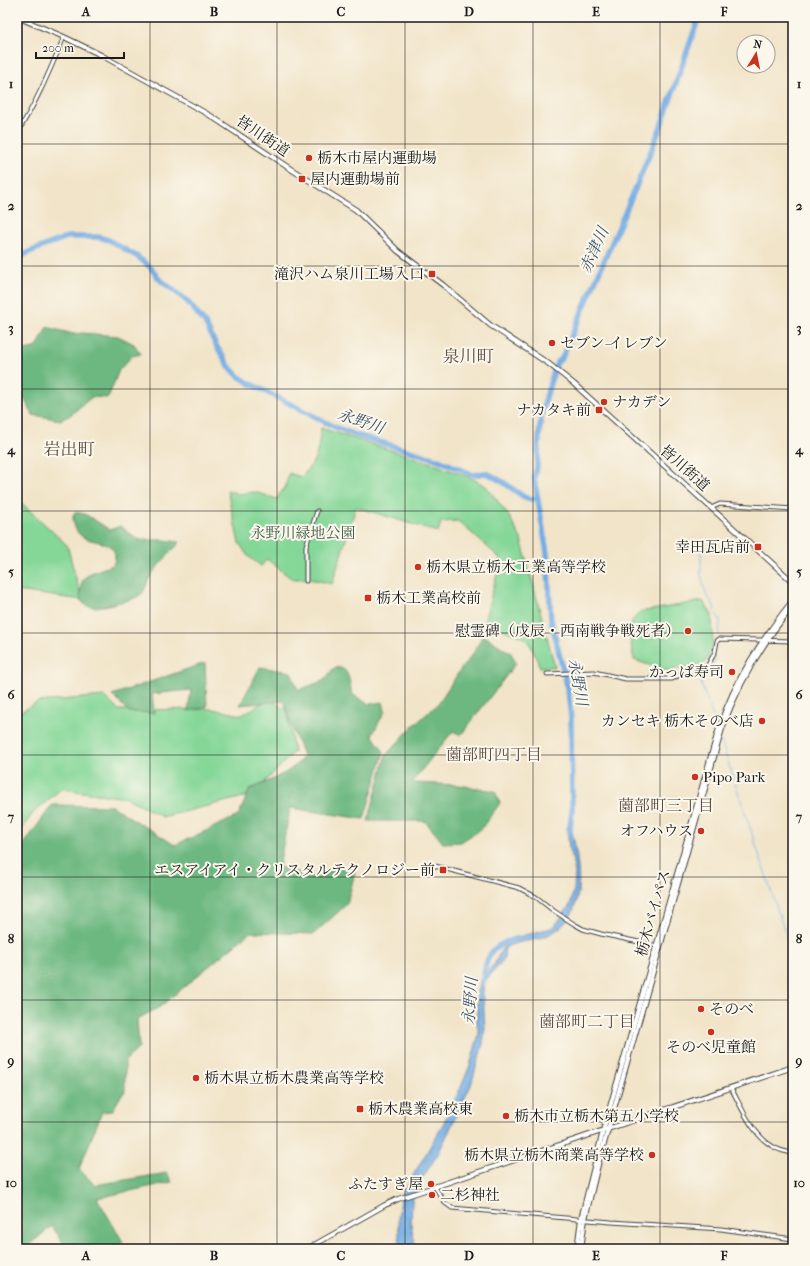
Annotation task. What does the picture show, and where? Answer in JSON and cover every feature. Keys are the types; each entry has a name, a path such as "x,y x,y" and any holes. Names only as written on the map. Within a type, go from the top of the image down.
{"main road":[{"name":"皆川街道","path":"17,17 101,55 211,116 356,210 398,251 443,285 490,325 560,373 793,582"},
{"name":"栃木バイパス","path":"577,1249 603,1131 722,729 738,689 765,640 793,600"},
{"name":"栃木バイパス","path":"765,640 793,606"},
{"name":"栃木バイパス","path":"581,1249 583,1219 658,946"},
{"path":"307,1249 398,1199 793,1067"}],"street":[{"path":"17,133 45,83 64,37"},
{"path":"711,508 720,504 793,509"},
{"path":"306,581 306,546 317,511"},
{"path":"547,674 598,672 626,679 672,679 685,672 708,666 714,655 717,641 719,639 793,641"},
{"path":"431,865 519,888 536,897 554,911 583,929 658,946"},
{"path":"731,1088 759,1135 774,1147 793,1154"},
{"path":"435,1187 445,1203 452,1208 721,1229 793,1239"}],"green space":[{"path":"47,327 73,334 82,333 118,336 134,344 141,354 132,356 119,370 108,398 92,397 69,416 60,420 33,415 22,395 17,391 17,352 37,347"},
{"name":"永野川緑地公園","path":"321,428 425,461 469,477 486,486 509,516 521,539 555,667 540,667 531,646 522,637 484,622 501,559 458,521 441,522 438,532 356,507 332,584 322,581 292,579 267,559 261,566 248,556 239,543 227,490 238,494 255,492 277,499 285,488 289,473 301,477 311,465 318,449"},
{"path":"17,499 67,545 82,600 17,591"},
{"path":"75,512 85,514 110,530 120,526 139,540 164,540 180,542 155,569 142,594 131,599 100,607 87,606 83,603 80,597 83,579 91,573 112,565 115,557 112,548 108,545 87,539 78,533 73,521"},
{"path":"703,601 712,615 713,649 705,663 667,671 634,660 630,638 632,621 640,612"},
{"path":"483,635 511,653 516,663 461,735 453,731 413,781 415,783 459,785 495,791 500,803 481,829 461,842 443,843 425,821 368,821 386,755 413,726 437,705 474,652"},
{"path":"205,663 207,707 188,711 191,690 152,694 154,713 129,712 112,695"},
{"path":"260,667 291,672 298,690 323,681 334,668 343,669 348,675 352,694 368,704 383,702 385,711 372,735 384,752 364,819 290,808 279,867 318,878 331,870 340,868 355,872 347,904 314,934 250,932 160,1007 137,1019 139,1048 125,1061 125,1092 122,1094 112,1111 102,1112 79,1169 95,1185 167,1173 172,1182 97,1198 123,1242 108,1249 67,1249 52,1226 24,1249 17,1249 17,854 52,805 112,806 175,845 238,816 250,789 286,772 298,763 303,755 293,731 284,701 240,705"},
{"path":"104,696 118,710 212,709 242,715 269,699 287,710 294,752 252,795 163,817 127,798 61,789 34,812 17,835 17,714 38,702"}],"water":[{"path":"567,827 571,827 577,857 578,888 576,903 570,916 560,927 546,936 510,945 505,948 504,959 486,980 483,993 485,1030 483,1044 471,1085 438,1154 416,1188 412,1202 411,1225 415,1245 413,1249 402,1249 399,1238 398,1217 402,1194 441,1128 470,1065 479,1034 477,1023 477,1003 479,1000 477,1000 477,990 479,990 480,980 495,963 506,943 514,938 551,928 557,923 570,905 574,889 575,873 569,850"}],"waterway":[{"name":"赤津川","path":"570,833 572,810 571,719 568,690 551,620 547,553 534,477 537,467 541,416 557,362 562,358 660,129 699,17"},
{"name":"永野川","path":"17,259 29,252 67,237 98,237 109,240 138,257 151,268 158,278 187,301 205,323 217,347 229,366 238,376 251,384 335,427 356,435 436,459 474,475 484,473 489,474 524,497 530,499 537,498"},
{"path":"701,549 701,575 706,594 714,606 714,610 720,620 719,635"},
{"path":"716,659 709,669 703,672 701,684 716,724"},
{"path":"721,741 793,956"},
{"name":"永野川","path":"483,983 485,966 490,954 500,945 516,939"}],"place":[{"name":"栃木市屋内運動場","path":"309,158"},
{"name":"屋内運動場前","path":"302,179"},
{"name":"滝沢ハム泉川工場入口","path":"432,274"},
{"name":"セブン-イレブン","path":"552,343"},
{"name":"ナカデン","path":"604,402"},
{"name":"ナカタキ前","path":"599,410"},
{"name":"幸田瓦店前","path":"758,547"},
{"name":"栃木県立栃木工業高等学校","path":"418,567"},
{"name":"栃木工業高校前","path":"368,598"},
{"name":"慰霊碑（戊辰・西南戦争戦死者）","path":"688,631"},
{"name":"かっぱ寿司","path":"732,672"},
{"name":"カンセキ 栃木そのべ店","path":"762,721"},
{"name":"Pipo Park","path":"695,777"},
{"name":"オフハウス","path":"701,831"},
{"name":"エスアイアイ・クリスタルテクノロジー前","path":"443,870"},
{"name":"そのべ","path":"701,1009"},
{"name":"そのべ児童館","path":"711,1032"},
{"name":"栃木県立栃木農業高等学校","path":"196,1078"},
{"name":"栃木農業高校東","path":"360,1109"},
{"name":"栃木市立栃木第五小学校","path":"506,1116"},
{"name":"栃木県立栃木商業高等学校","path":"652,1155"},
{"name":"ふたすぎ屋","path":"431,1184"},
{"name":"二杉神社","path":"432,1195"}],"district":[{"name":"泉川町","path":"468,356"},
{"name":"岩出町","path":"69,449"},
{"name":"薗部町四丁目","path":"494,754"},
{"name":"薗部町三丁目","path":"666,805"},
{"name":"薗部町二丁目","path":"587,1021"}]}
